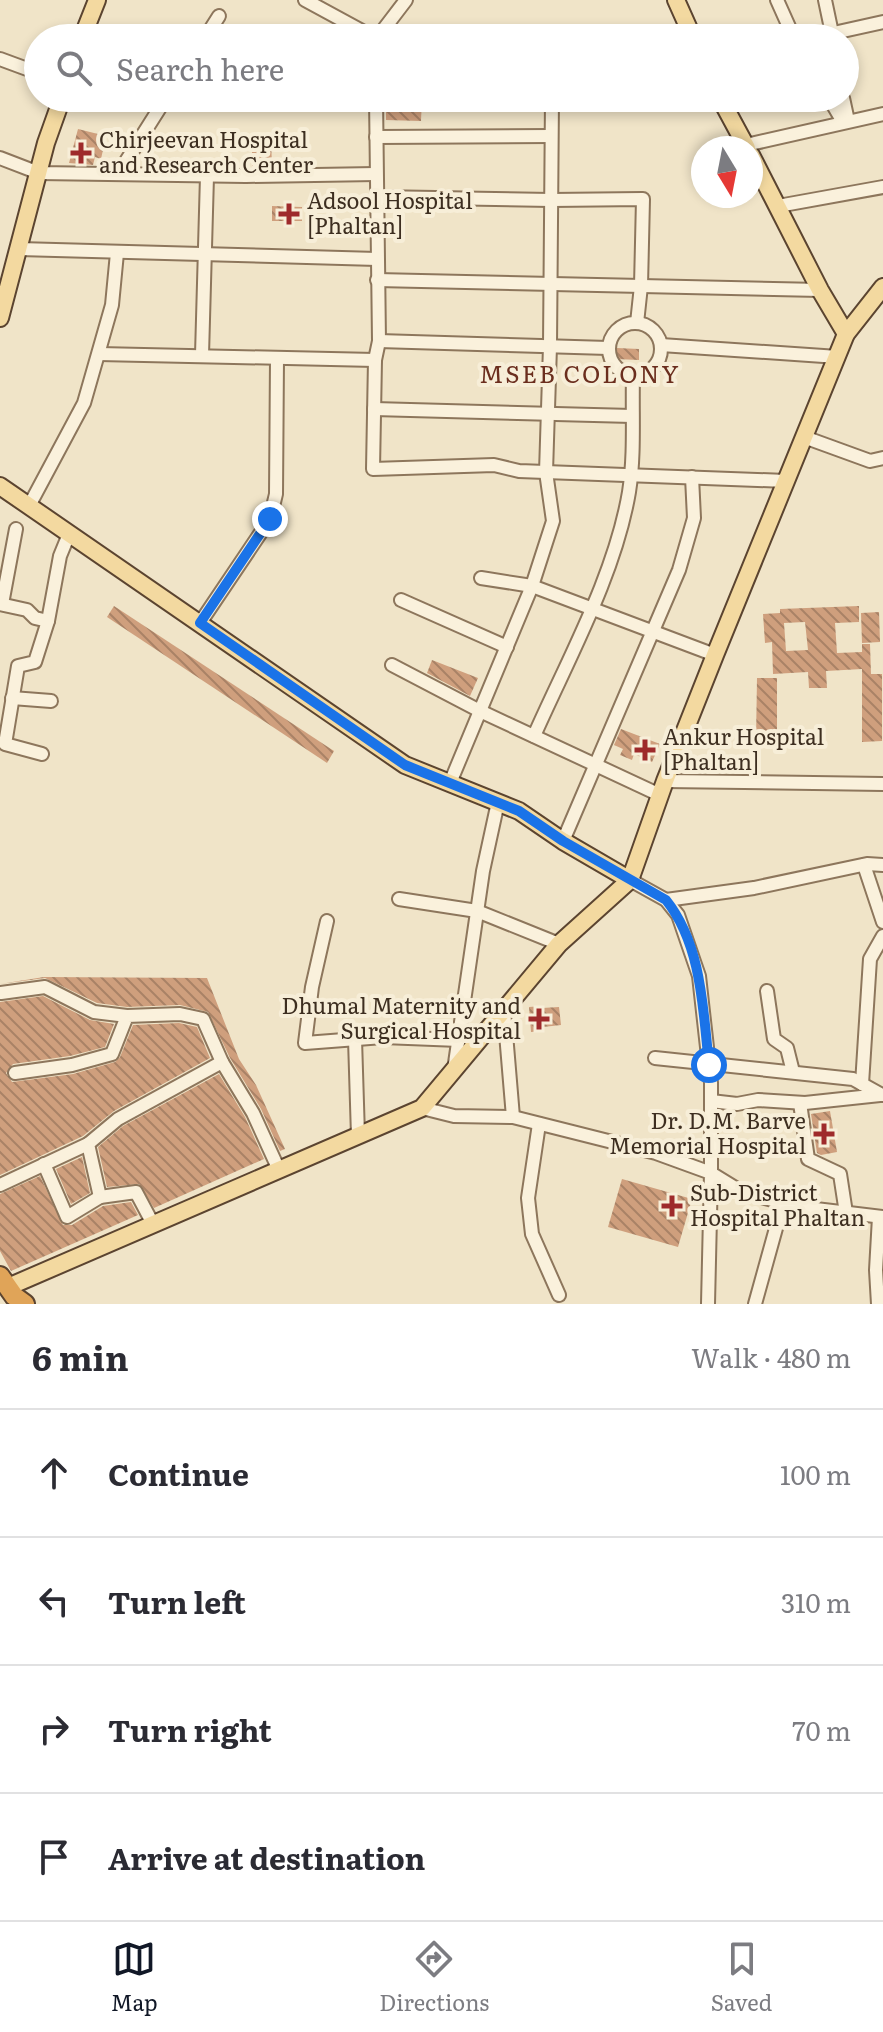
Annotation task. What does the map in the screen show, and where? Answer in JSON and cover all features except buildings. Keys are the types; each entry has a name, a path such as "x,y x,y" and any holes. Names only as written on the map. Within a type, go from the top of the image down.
{"highway":[{"path":"3,1284 25,1304"}],"main road":[{"path":"676,0 687,24"},
{"path":"86,24 92,2"},
{"path":"0,318 58,112"},
{"path":"728,112 741,136"},
{"path":"763,178 846,334"},
{"path":"3,1284 153,1224 422,1108 559,944 630,880 715,655 846,334 883,287"},
{"path":"0,486 405,765 519,811 630,880"}],"street":[{"path":"305,0 350,24"},
{"path":"387,24 406,0"},
{"path":"777,0 788,24"},
{"path":"825,0 830,24"},
{"path":"214,24 219,16"},
{"path":"859,28 883,22"},
{"path":"0,59 24,68"},
{"path":"118,174 157,112"},
{"path":"376,112 379,341 375,360 373,469 494,465 519,471 786,481"},
{"path":"450,783 532,586 553,521 546,472 552,112"},
{"path":"838,112 845,122"},
{"path":"844,112 845,122"},
{"path":"763,145 883,114"},
{"path":"376,137 551,136"},
{"path":"0,158 39,173 207,176 376,174"},
{"path":"202,355 207,176"},
{"path":"778,206 883,187"},
{"path":"376,197 643,199 637,323"},
{"path":"19,249 377,259"},
{"path":"29,506 84,403 112,305 117,253"},
{"path":"377,280 820,290"},
{"path":"637,323 653,330 661,345 661,353 648,372 633,376 615,367 608,348 610,340 621,327 637,323"},
{"path":"379,341 608,348"},
{"path":"661,345 838,357"},
{"path":"99,354 375,360"},
{"path":"200,623 270,519 276,494 277,359"},
{"path":"534,736 592,607 626,509 631,475 633,376"},
{"path":"374,409 632,416"},
{"path":"804,437 870,461 883,458"},
{"path":"563,841 679,570 694,518 692,477"},
{"path":"16,529 1,604 27,610 35,618 48,621"},
{"path":"42,754 5,744 18,666 35,662 48,621 60,556 69,534"},
{"path":"481,578 532,586 715,655"},
{"path":"401,600 507,647"},
{"path":"392,665 480,711 597,765 663,788 883,784"},
{"path":"12,698 51,701"},
{"path":"454,1070 477,911 498,802"},
{"path":"666,900 754,888 864,865 883,865"},
{"path":"864,865 883,922"},
{"path":"630,880 666,900 678,915 699,976 711,1101 708,1304"},
{"path":"399,899 477,911 559,944"},
{"path":"327,921 312,987 305,1043 432,1037 459,1040"},
{"path":"862,1084 870,959 883,936"},
{"path":"1,993 45,987 94,1012 127,1016 180,1014 203,1019 222,1062 253,1113 279,1170"},
{"path":"767,991 774,1039 787,1048 793,1072"},
{"path":"504,1010 513,1117"},
{"path":"15,1073 72,1065 112,1054 127,1016"},
{"path":"355,1039 358,1136"},
{"path":"655,1058 853,1079 882,1095"},
{"path":"0,1185 88,1144 118,1119 222,1062"},
{"path":"711,1101 737,1104 758,1100 800,1103 882,1095"},
{"path":"800,1103 808,1159 840,1174 846,1213"},
{"path":"422,1108 454,1116 513,1117 656,1153 711,1173 742,1192 783,1203 881,1217 876,1270 878,1304"},
{"path":"539,1124 528,1198 532,1234 559,1295"},
{"path":"88,1144 100,1197"},
{"path":"44,1164 67,1217 100,1197 136,1192 153,1224"},
{"path":"755,1304 783,1203"}],"place":[{"name":"Chirjeevan Hospital and Research Center","path":"81,153"},
{"name":"Adsool Hospital [Phaltan]","path":"289,214"},
{"name":"Ankur Hospital [Phaltan]","path":"645,750"},
{"name":"Dhumal Maternity and Surgical Hospital","path":"539,1019"},
{"name":"Dr. D.M. Barve Memorial Hospital","path":"824,1134"},
{"name":"Sub-District Hospital Phaltan","path":"672,1206"}],"district":[{"name":"MSEB COLONY","path":"580,375"}],"route":[{"path":"270,519 200,623 405,765 519,811 563,841 666,900 678,915 699,976 709,1065"}]}
